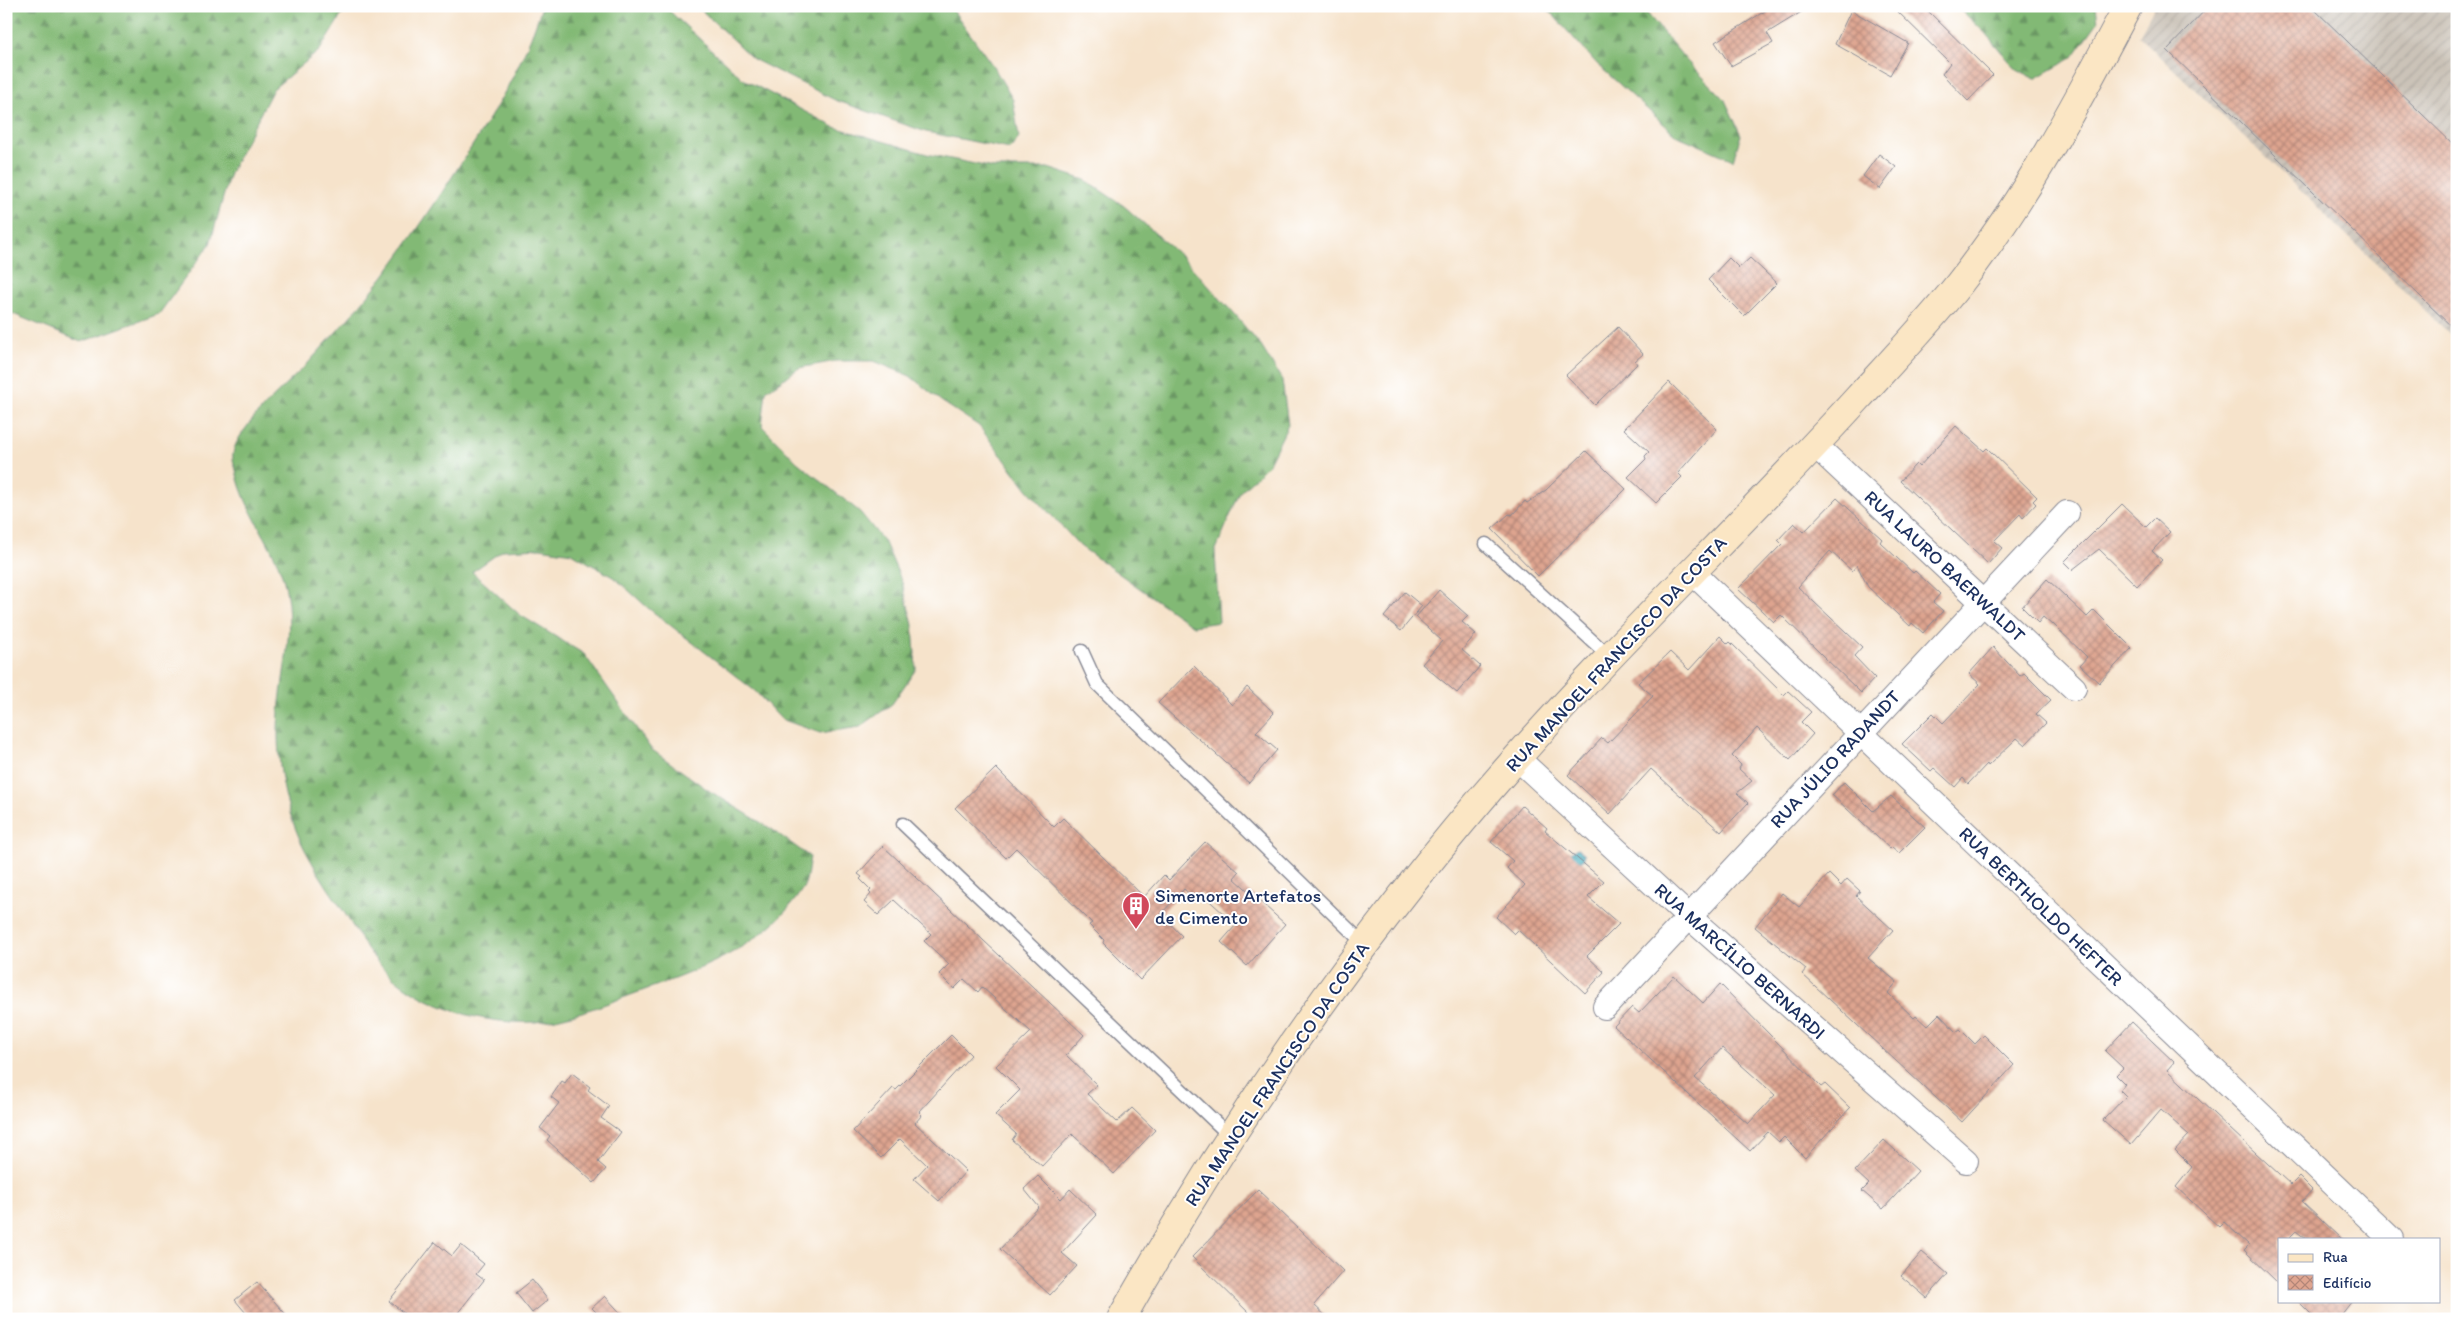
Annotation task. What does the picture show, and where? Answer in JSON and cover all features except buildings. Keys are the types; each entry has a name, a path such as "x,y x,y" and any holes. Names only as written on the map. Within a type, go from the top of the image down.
{"main road":[{"name":"RUA MANOEL FRANCISCO DA COSTA","path":"1121,1319 1181,1216 1231,1137 1290,1047 1364,944 1450,834 1517,758 1610,657 1815,445 1921,330 1990,242 2048,151 2128,6"}],"street":[{"name":"RUA LAURO BAERWALDT","path":"1815,445 2074,688"},
{"name":"RUA JÚLIO RADANDT","path":"1605,1007 1688,916 2067,513"},
{"name":"RUA BERTHOLDO HEFTER","path":"1692,572 2390,1238"},
{"name":"RUA MARCÍLIO BERNARDI","path":"1517,758 1688,916 1966,1161"}],"lane":[{"path":"1486,544 1610,657"},
{"path":"1082,651 1097,684 1364,944"},
{"path":"902,824 1231,1137"}],"shaded area":[{"path":"2155,6 2457,6 2457,341 2139,36"}],"green space":[{"path":"6,6 347,6 320,50 273,89 230,173 210,244 159,314 81,342 6,311"},
{"path":"542,6 664,6 743,79 834,127 927,154 994,168 1048,168 1085,180 1124,206 1182,257 1261,346 1282,380 1288,425 1268,465 1240,492 1215,552 1219,622 1193,626 1080,546 1028,490 979,426 941,401 910,376 874,361 836,361 799,368 766,391 762,426 797,462 860,512 885,543 902,582 913,625 916,669 892,704 860,727 820,733 781,719 755,691 648,608 616,579 572,553 540,548 503,550 472,572 520,615 584,654 651,749 708,790 773,830 810,857 805,884 787,909 769,927 748,943 725,956 677,978 582,1012 546,1021 515,1022 475,1017 455,1011 418,995 401,984 380,965 368,950 321,878 302,843 290,813 282,781 278,749 280,699 289,630 287,596 278,563 246,502 233,456 236,444 253,419 309,362 356,310 383,277 433,206 507,88 535,27"},
{"path":"697,6 950,6 993,66 1013,100 1019,138 1010,149 926,132 835,100 753,59"},
{"path":"1545,6 1641,6 1686,60 1724,98 1741,135 1733,160 1676,135 1598,65"},
{"path":"1957,6 2096,6 2098,22 2072,58 2035,79 2017,70 1985,33"}],"water":[{"path":"1577,848 1585,854 1583,860 1569,874 1568,855"}],"place":[{"name":"Simenorte Artefatos de Cimento","path":"1136,930"}]}
